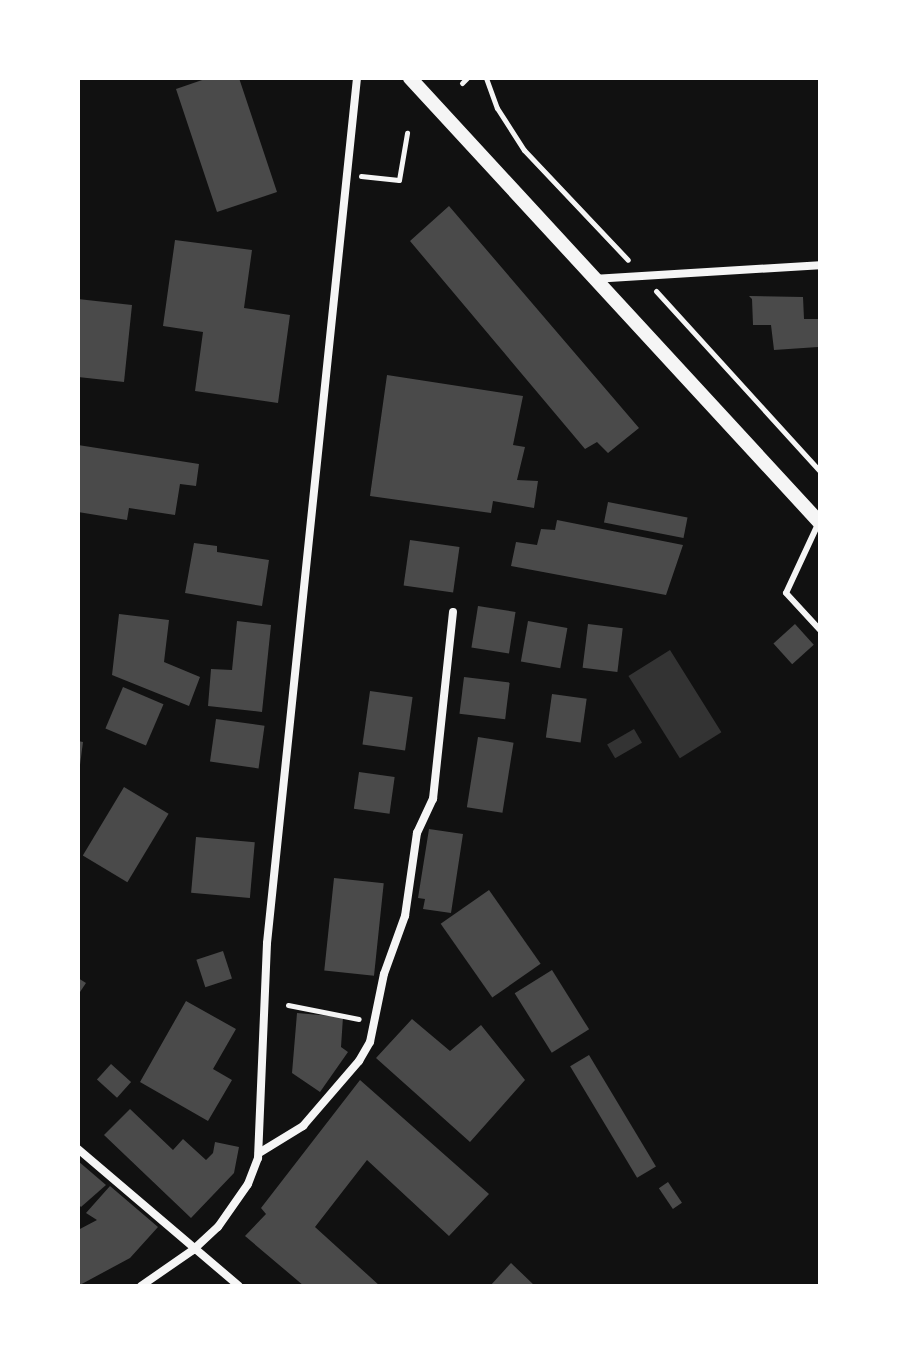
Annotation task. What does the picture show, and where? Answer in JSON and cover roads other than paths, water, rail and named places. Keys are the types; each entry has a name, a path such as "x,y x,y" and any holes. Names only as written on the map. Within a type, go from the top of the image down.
{"street":[{"path":"141,1286 193,1250 218,1227 254,1174 259,1153 267,943 357,78"},
{"path":"410,78 819,522"},
{"path":"592,279 820,265"},
{"path":"259,1153 292,1134 319,1109 359,1061 370,1042 384,974 408,904 417,833 433,799 453,612"},
{"path":"78,1149 239,1286"}],"lane":[{"path":"819,522 786,593 820,630"}]}
